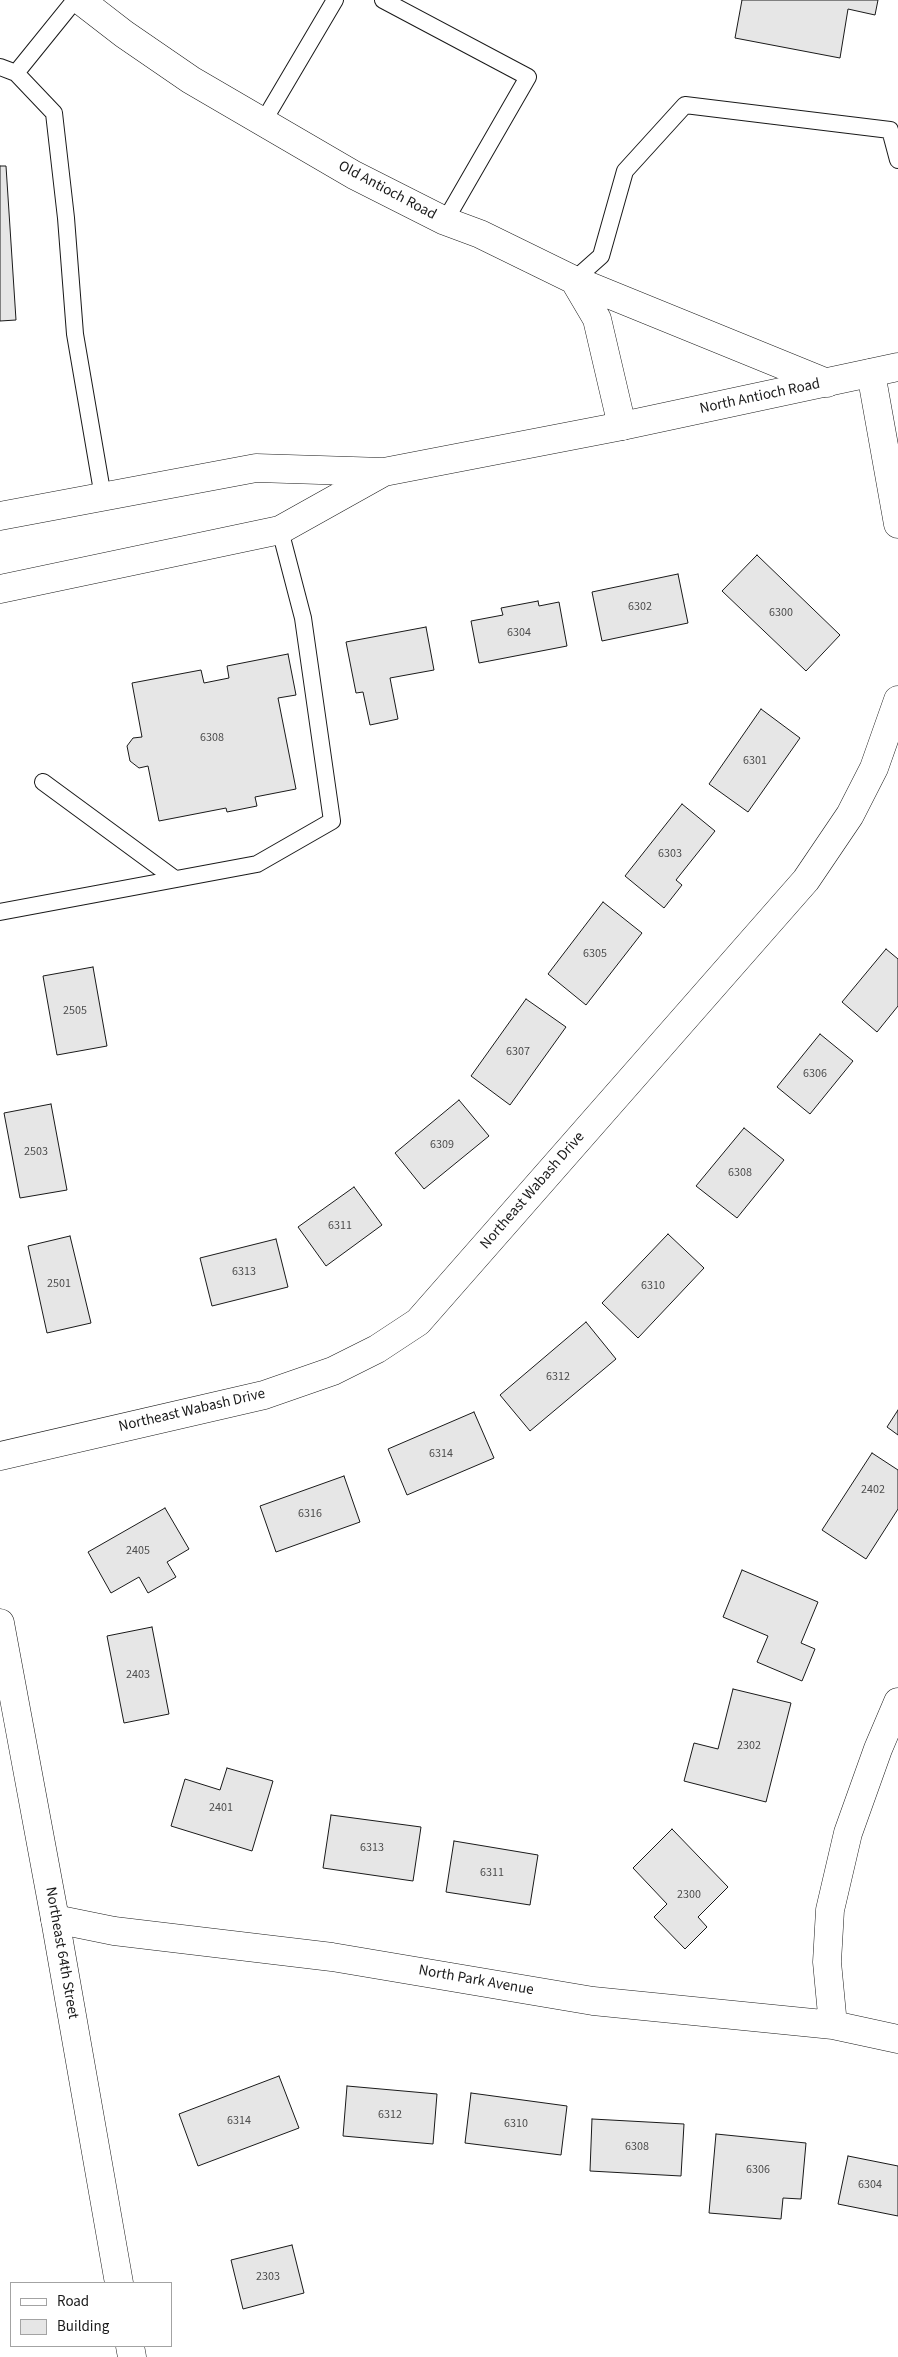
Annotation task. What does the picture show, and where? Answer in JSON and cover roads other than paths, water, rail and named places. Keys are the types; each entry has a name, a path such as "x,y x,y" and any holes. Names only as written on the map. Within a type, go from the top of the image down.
{"street":[{"name":"Old Antioch Road","path":"80,0 124,34 191,80 354,176 445,221 488,238 574,280 827,383"},
{"path":"574,280 597,319 622,426"},
{"name":"North Antioch Road","path":"384,472 622,426 898,368"},
{"path":"871,373 898,524"},
{"path":"0,516 256,468 384,472"},
{"path":"0,589 280,530 384,472"},
{"path":"0,596 44,581"},
{"name":"Northeast Wabash Drive","path":"0,1456 264,1395 333,1371 377,1349 418,1322 806,880 850,816 874,768 898,700"},
{"name":"Northeast 64th Street","path":"0,1623 55,1919 119,2282"},
{"path":"833,2025 827,1962 830,1910 848,1833 878,1748 898,1702"},
{"name":"North Park Avenue","path":"55,1919 114,1931 332,1957 593,2001 833,2025 898,2039"}],"lane":[{"path":"16,73 75,0"},
{"path":"263,122 336,0"},
{"path":"383,0 528,77 445,221"},
{"path":"0,67 16,73 54,113 66,218 76,334 103,497"},
{"path":"574,280 600,256 625,172 685,104 890,130 898,160"},
{"path":"0,912 257,864 332,821 303,618 280,530"},
{"path":"43,782 175,879"}]}
